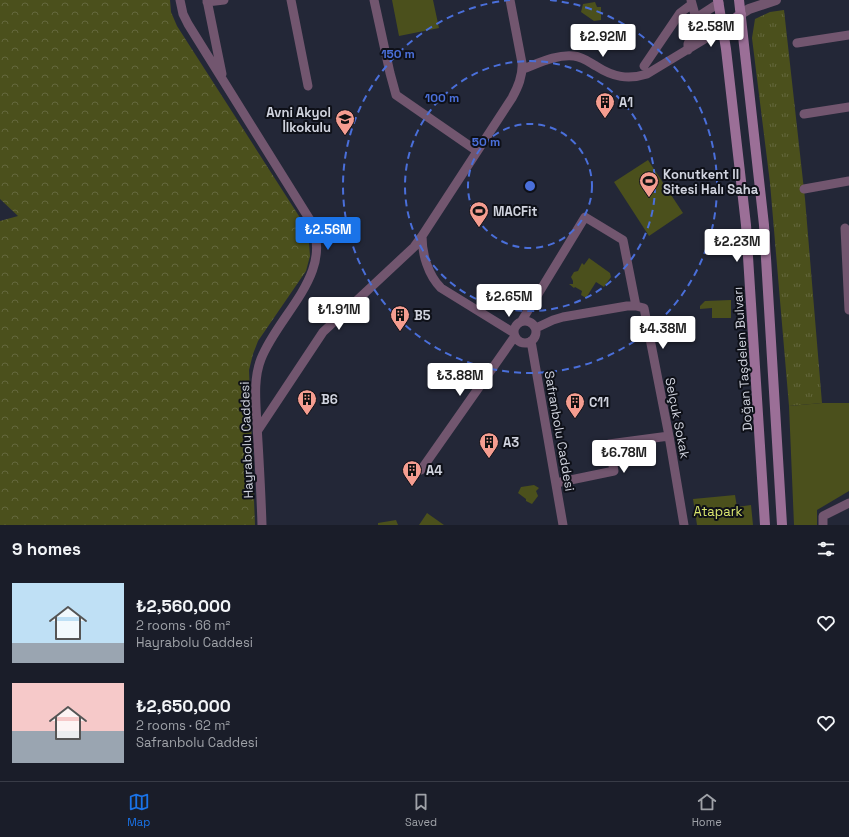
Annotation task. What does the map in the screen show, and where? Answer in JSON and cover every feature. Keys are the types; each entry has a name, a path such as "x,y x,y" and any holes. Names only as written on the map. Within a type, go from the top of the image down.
{"main road":[{"path":"739,0 764,224 778,436 782,525"},
{"name":"Doğan Taşdelen Bulvarı","path":"721,1 746,229 765,525"},
{"path":"723,28 741,14"}],"street":[{"name":"Hayrabolu Caddesi","path":"180,0 183,14 188,24 310,220 318,242 317,257 311,275 266,348 258,365 256,389 262,525"},
{"path":"223,81 207,1 224,0"},
{"path":"291,0 308,86"},
{"path":"374,0 396,95 477,151"},
{"path":"258,430 323,332 414,247 512,98 519,83 523,69 510,0"},
{"path":"741,14 749,8 776,0"},
{"path":"696,18 721,1"},
{"path":"644,66 680,13 692,2 696,25 688,44 688,50"},
{"path":"523,69 558,57 574,56 586,59 612,75 620,77 632,77 647,74 723,28"},
{"path":"796,43 849,36"},
{"path":"804,114 849,107"},
{"path":"804,189 849,181"},
{"path":"421,470 515,335 516,326 521,322 585,217 623,240 636,306 627,306 558,318 536,328"},
{"path":"845,228 849,310"},
{"path":"422,236 425,259 431,275 438,285 515,335 517,339 524,343 531,341 535,336 536,328"},
{"name":"Selçuk Sokak","path":"636,306 644,308 669,436 684,525"},
{"path":"521,322 528,321 536,328"},
{"name":"Safranbolu Caddesi","path":"531,341 563,525"},
{"path":"556,483 614,471 609,444 669,436"},
{"path":"823,521 849,503"}],"green space":[{"path":"0,0 170,0 171,12 177,26 306,227 310,256 306,271 258,341 249,370 255,525 0,525 0,221 18,216 0,199"},
{"path":"392,0 433,0 439,28 399,36"},
{"path":"595,2 597,7 601,7 601,20 594,21 581,12 583,4"},
{"path":"784,10 805,199 822,403 789,406 770,183 752,38 755,19 770,12"},
{"name":"Konutkent II Sitesi Halı Saha","path":"648,160 683,213 649,236 614,182"},
{"path":"589,258 610,273 611,277 604,287 596,282 586,298 581,295 582,291 569,284 573,284 571,277 574,272 578,271 582,263 584,265"},
{"path":"731,300 731,318 712,318 712,308 700,309 700,306 705,301"},
{"path":"822,403 849,403 849,491 817,510 817,525 794,525 789,406"},
{"path":"534,485 539,488 536,491 538,496 532,504 526,501 526,499 518,493 521,487"},
{"name":"Atapark","path":"735,495 737,507 751,505 753,525 697,525 693,499"},
{"path":"427,513 444,525 419,525"},
{"path":"396,520 398,525 378,525 378,523"}],"place":[{"name":"A1","path":"605,119"},
{"name":"Avni Akyol İlkokulu","path":"345,136"},
{"name":"Konutkent II Sitesi Halı Saha","path":"649,198"},
{"name":"MACFit","path":"479,228"},
{"name":"B5","path":"400,332"},
{"name":"B6","path":"307,416"},
{"name":"C11","path":"575,419"},
{"name":"A3","path":"489,459"},
{"name":"A4","path":"412,487"}]}
